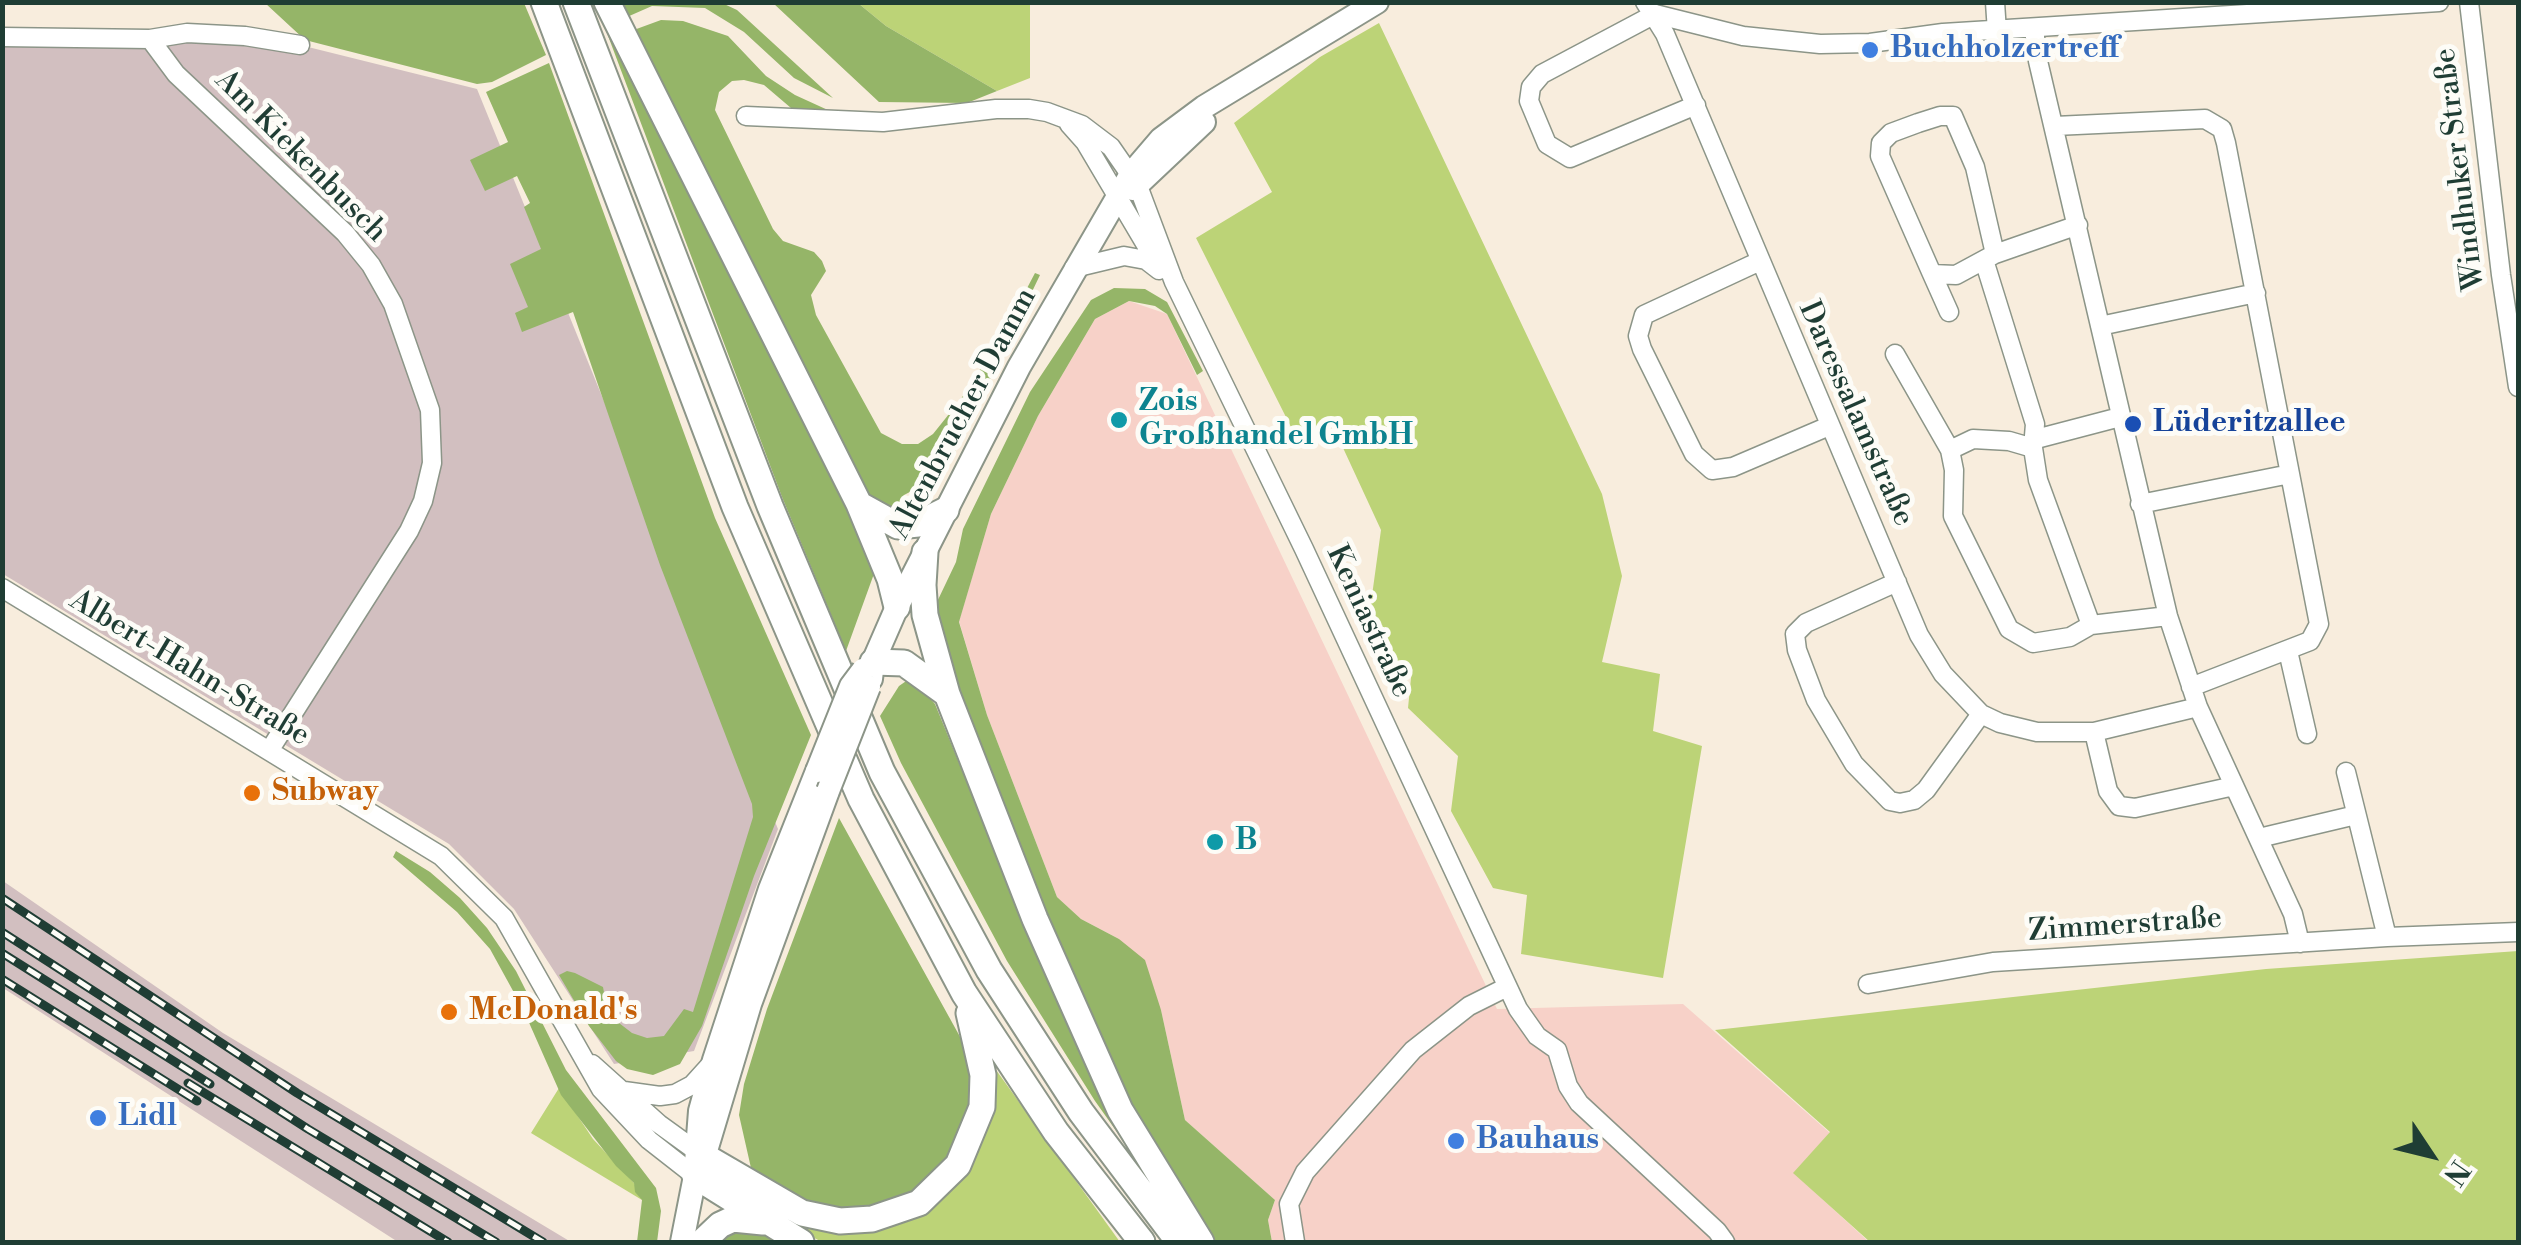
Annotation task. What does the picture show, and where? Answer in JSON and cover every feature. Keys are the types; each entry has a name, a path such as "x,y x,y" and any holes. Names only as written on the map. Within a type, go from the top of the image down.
{"highway":[{"path":"544,2 735,506 861,800 964,993 1056,1132 1142,1242"},
{"path":"576,2 770,506 882,772 989,970 1081,1112 1179,1242"},
{"path":"608,2 859,504 898,608"},
{"path":"859,504 898,526 918,524 946,510"},
{"path":"925,552 925,615 947,694 1035,919 1120,1110 1202,1242"},
{"path":"868,673 904,663 947,694"},
{"path":"698,1160 802,1212 840,1221 872,1219 919,1203 958,1164 982,1108 983,1076 964,993"},
{"path":"698,1160 767,1222 801,1242"},
{"path":"702,1242 720,1225 732,1220 767,1222"}],"main road":[{"name":"Altenbrucher Damm","path":"698,1160 700,1111 770,888 823,781 925,552 1074,268 1160,139 1378,2"},
{"name":"Altenbrucher Damm","path":"682,1242 698,1160 823,781"}],"street":[{"path":"1995,2 1998,32"},
{"path":"1696,105 1570,158 1547,144 1529,101 1531,87 1542,74 1650,8 1743,36 1820,44 1870,44 1943,33 2034,30 2163,11 2439,2"},
{"name":"Windhuker Straße","path":"2469,2 2500,276 2518,387"},
{"name":"Daressalamstraße","path":"1650,8 1696,105 1919,635 1943,674 1981,714 2037,732 2094,732 2198,707"},
{"path":"2034,30 2038,61 2168,616 2198,707 2294,914 2300,943"},
{"path":"2,37 150,39 187,34 245,36 300,46"},
{"name":"Am Kiekenbusch","path":"150,39 176,74 345,233 371,265 392,304 430,410 432,463 423,501 409,530 269,750"},
{"path":"746,116 884,122 1029,109 1062,117 1097,135 1111,147 1129,186"},
{"path":"1949,312 1880,156 1881,142 1892,133 1940,116 1952,116 1975,166 1989,257 2036,424 2038,480 2091,625"},
{"path":"1062,117 1129,186"},
{"path":"2055,126 2205,119 2222,129 2226,142 2319,624 2310,641 2288,652 2191,687"},
{"name":"Keniastraße","path":"1129,186 1146,245 1174,282 1296,532 1507,987 1537,1036 1557,1050 1568,1086 1578,1103 1718,1231 1725,1242"},
{"path":"1932,274 1956,275 1989,257 2078,226"},
{"path":"1074,268 1124,256 1146,260 1174,282"},
{"path":"1760,262 1644,315 1638,336 1642,349 1694,454 1712,470 1732,467 1829,426"},
{"path":"2100,326 2256,292"},
{"path":"1895,354 1950,450 1954,470 1953,516 2008,629 2034,643 2070,637 2091,625 2168,616"},
{"path":"1950,450 1973,439 2035,444 2120,417"},
{"path":"2140,504 2290,474"},
{"path":"1897,582 1806,624 1795,634 1816,700 1854,764 1890,801 1914,800 1926,790 1981,714"},
{"name":"Albert-Hahn-Straße","path":"2,588 442,856 504,918 601,1089 628,1119 698,1160"},
{"path":"2288,652 2307,734"},
{"path":"2094,732 2108,792 2118,806 2135,808 2234,786"},
{"path":"2346,772 2387,937"},
{"path":"2259,838 2356,815"},
{"name":"Zimmerstraße","path":"1868,984 1993,962 2518,932"},
{"path":"1295,1242 1289,1204 1305,1172 1414,1050 1469,1006 1507,987"},
{"name":"Albert-Hahn-Straße","path":"584,1056 698,1160"},
{"path":"622,1091 676,1094 692,1084 714,1060"}],"shaded area":[{"path":"2,37 300,45 477,89 778,829 694,1051 614,1064 514,909 449,844 3,574"},
{"path":"1129,301 1167,314 1497,1009 1683,1004 1830,1133 1794,1173 1869,1242 1272,1242 1268,1220 1275,1200 1185,1120 1161,1010 1119,939 1081,919 1057,897 987,715 959,621 991,514 1038,416 1095,319"},
{"path":"3,881 223,1033 571,1242 398,1242 3,988"}],"green space":[{"path":"265,3 524,3 546,55 492,82 477,84 305,40"},
{"path":"620,3 722,3 737,10 833,98 794,78 744,32 705,8 652,6 627,17"},
{"path":"773,3 858,3 886,26 997,91 967,103 879,102"},
{"path":"858,3 1030,3 1030,78 997,91 886,26"},
{"path":"596,4 852,506 875,571 846,651 782,497"},
{"path":"661,20 683,21 728,36 766,76 830,111 791,108 764,85 744,80 732,81 719,92 715,110 773,229 783,241 814,252 822,261 826,271 811,295 816,315 881,433 902,444 918,444 933,434 1004,332 1035,273 1040,275 947,469 904,495 892,517 867,502 631,31"},
{"path":"1379,23 1602,494 1622,576 1602,662 1660,674 1653,731 1702,746 1663,978 1521,954 1527,895 1493,888 1451,811 1458,756 1408,708 1412,668 1382,656 1367,632 1381,530 1332,424 1297,439 1196,238 1272,192 1234,123 1320,57"},
{"path":"549,63 715,518 811,735 754,876 702,1026 680,1064 653,1075 627,1069 616,1061 589,1026 559,975 575,973 603,987 606,1003 619,1023 647,1038 664,1036 684,1009 693,1012 753,817 752,804 660,565 573,312 522,332 515,313 528,307 510,264 541,249 524,207 530,203 517,176 485,191 470,160 508,142 486,92"},
{"path":"1114,288 1145,289 1167,302 1203,371 1197,375 1167,314 1155,306 1129,301 1095,319 1038,416 991,514 959,622 987,715 1057,897 1081,919 1119,939 1145,960 1161,1010 1185,1120 1275,1200 1268,1220 1272,1242 1215,1242 1181,1197 1126,1107 1044,917 934,625 936,604 956,562 963,529 1030,392 1091,300"},
{"path":"912,677 935,704 1024,922 1141,1166 1007,961 901,763 880,716 899,686"},
{"path":"839,818 969,1053 975,1106 953,1159 916,1194 870,1207 840,1210 808,1203 751,1168 739,1115 744,1084 767,1009"},
{"path":"396,851 430,872 460,898 487,928 516,971 566,1070 656,1188 661,1211 657,1242 637,1242 642,1200 634,1183 561,1095 523,1009 490,949 457,912 393,857"},
{"path":"2518,951 2518,1242 1870,1242 1793,1173 1830,1132 1715,1030 2266,969"},
{"path":"991,1063 1120,1242 822,1242 797,1229"},
{"path":"559,1088 593,1139 634,1183 642,1200 531,1133"},
{"path":"762,1230 781,1242 714,1242 724,1232"}],"railway":[{"path":"2,898 297,1093 543,1242"},
{"path":"2,932 308,1129 496,1242"},
{"path":"2,953 210,1084"},
{"path":"2,979 197,1101"},
{"path":"188,1083 448,1242"}],"place":[{"name":"Buchholzertreff","path":"1870,50"},
{"name":"Zois Großhandel GmbH","path":"1119,420"},
{"name":"Lüderitzallee","path":"2133,424"},
{"name":"Subway","path":"252,793"},
{"name":"B","path":"1215,842"},
{"name":"McDonald's","path":"449,1012"},
{"name":"Lidl","path":"98,1118"},
{"name":"Bauhaus","path":"1456,1141"}]}
